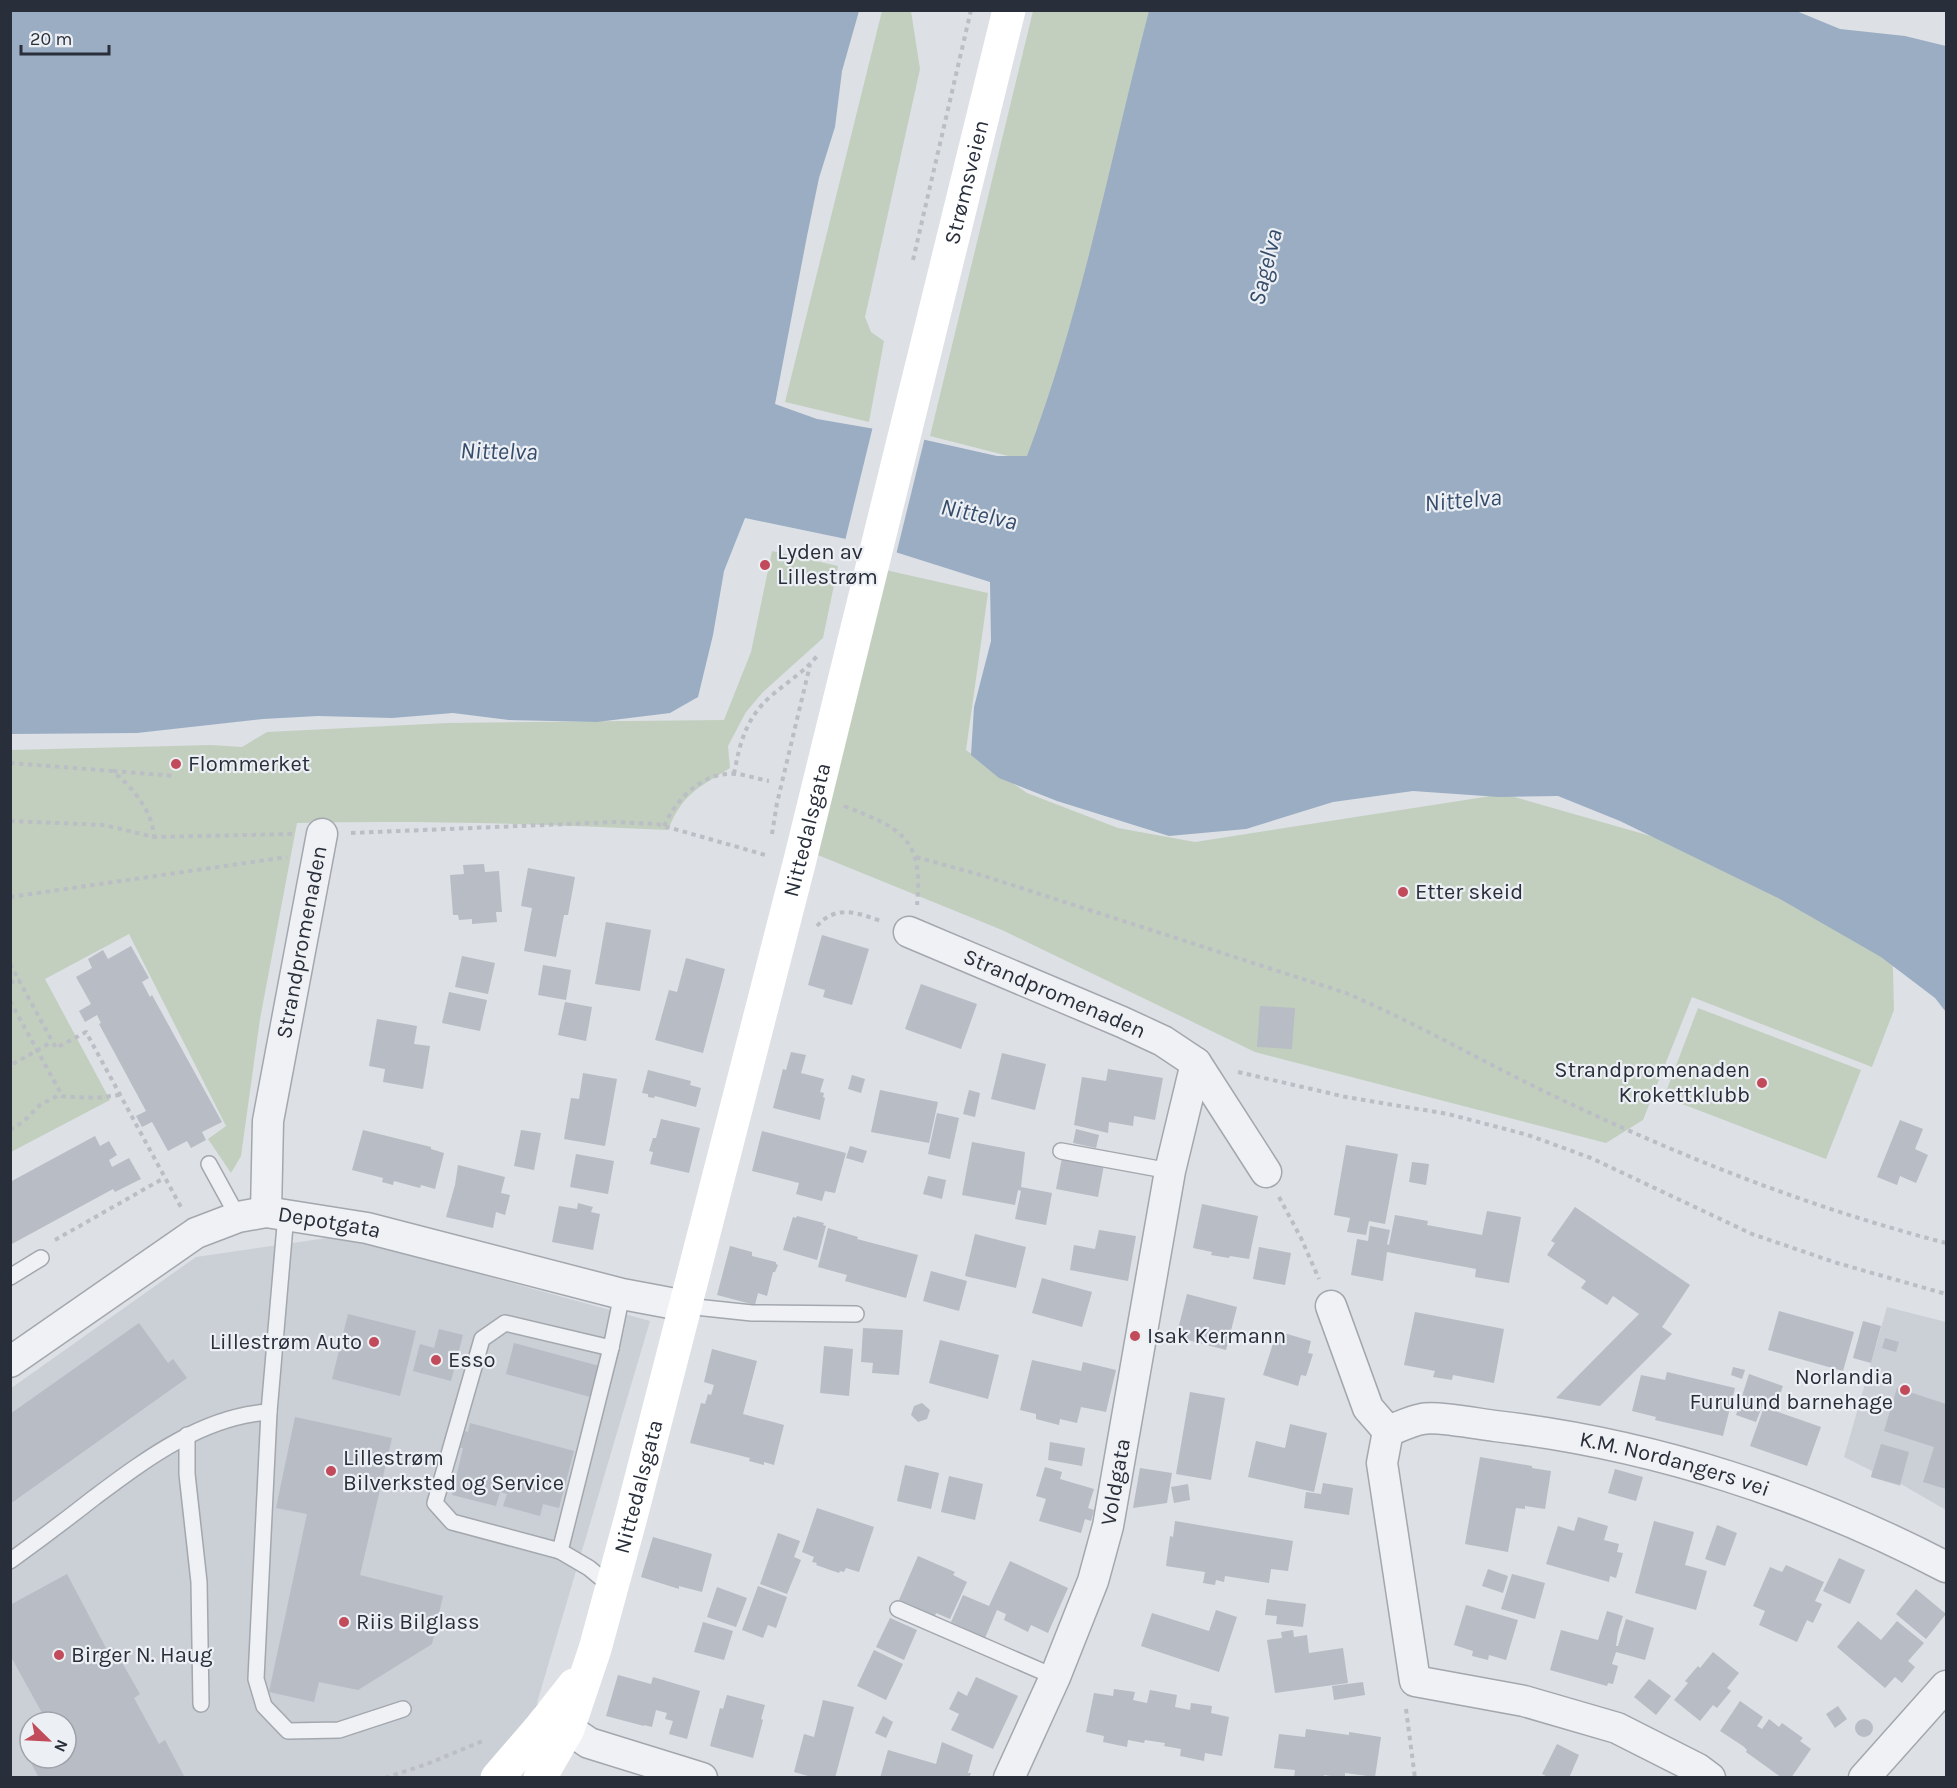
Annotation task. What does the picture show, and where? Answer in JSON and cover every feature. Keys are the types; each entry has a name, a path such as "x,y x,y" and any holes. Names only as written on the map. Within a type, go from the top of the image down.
{"main road":[{"name":"Strømsveien","path":"926,353 1009,10"},
{"name":"Nittedalsgata","path":"540,1778 559,1723 588,1668 612,1587 798,872 926,353"},
{"name":"Nittedalsgata","path":"497,1778 559,1723"}],"street":[{"name":"Strandpromenaden","path":"263,1214 268,1121 320,844"},
{"name":"Strandpromenaden","path":"909,932 1122,1022 1163,1041 1196,1063"},
{"path":"1196,1063 1266,1172"},
{"name":"Voldgata","path":"1009,1778 1055,1677 1093,1581 1108,1526 1170,1171 1196,1063"},
{"name":"Depotgata","path":"263,1214 367,1228 622,1294 686,1306"},
{"path":"10,1362 196,1233 263,1214"},
{"path":"1330,1306 1368,1408 1388,1431 1382,1463 1415,1681 1524,1701 1617,1728 1698,1769 1710,1778"},
{"name":"K.M. Nordangers vei","path":"1388,1431 1424,1418 1537,1431 1639,1450 1783,1493 1902,1544 1947,1567"},
{"path":"1864,1778 1947,1686"},
{"path":"559,1723 589,1743 702,1778"}],"lane":[{"path":"1061,1150 1170,1171"},
{"path":"209,1164 263,1214 269,1412 256,1679 264,1706 288,1731 339,1730 403,1709"},
{"path":"10,1277 41,1258"},
{"path":"560,1551 611,1348 622,1294"},
{"path":"686,1306 752,1313 856,1314"},
{"path":"611,1348 505,1323 482,1339 435,1503 452,1522 560,1551 589,1568 612,1587"},
{"path":"10,1561 141,1463 187,1435 250,1413 269,1412"},
{"path":"187,1435 187,1474 199,1582 201,1704"},
{"path":"898,1609 1055,1677"}],"path":[{"path":"734,774 745,730 756,712 770,697 810,664 820,652"},
{"path":"10,763 175,776"},
{"path":"112,771 124,780 150,816 154,837"},
{"path":"664,826 670,811 681,797 697,785 734,774 769,781"},
{"path":"815,928 821,921 848,911 909,932 917,903 916,857 904,838 890,826 836,802"},
{"path":"10,821 104,825 154,837 320,844"},
{"name":"Strandpromenaden","path":"320,844 572,823 615,822 664,826 768,856"},
{"path":"10,897 269,859 320,844"},
{"path":"916,857 992,879 1346,993 1399,1016 1570,1104 1704,1163 1822,1206 1947,1243"},
{"path":"10,964 56,1048 86,1032 196,1233"},
{"path":"10,983 19,979"},
{"path":"10,1001 63,1097"},
{"path":"13,1064 52,1042"},
{"path":"1196,1063 1346,1097 1448,1114 1528,1135 1591,1158 1752,1234 1837,1263 1947,1294"},
{"path":"10,1130 48,1100 57,1096 96,1098 119,1095"},
{"path":"1266,1172 1301,1238 1330,1306"},
{"path":"51,1243 164,1178"},
{"path":"1415,1681 1405,1704 1415,1778"},
{"path":"385,1778 459,1752 491,1736"}],"shaded area":[{"path":"341,1236 650,1321 515,1777 11,1777 10,1389 196,1257"},
{"name":"Norlandia Furulund barnehage","path":"1887,1307 1946,1322 1946,1510 1901,1484 1900,1486 1871,1477 1872,1471 1844,1457"}],"green space":[{"path":"882,11 911,11 920,69 865,317 871,332 884,341 869,422 785,402"},
{"path":"1033,11 1154,11 1040,464 930,436"},
{"path":"772,551 838,566 823,638 763,692 746,712 728,746 730,768 692,793 679,808 668,830 482,823 297,823 260,1019 241,1156 231,1173 208,1139 226,1126 129,934 45,979 110,1100 11,1152 11,750 211,745 242,747 267,732 448,723 724,720 751,652"},
{"path":"881,569 988,593 966,750 1027,793 1118,828 1195,842 1504,794 1717,855 1892,932 1894,1010 1872,1067 1692,997 1643,1120 1606,1143 1255,1052 1002,930 808,851"},
{"name":"Strandpromenaden Krokettklubb","path":"1698,1008 1861,1070 1826,1159 1664,1097"}],"water":[{"path":"1794,10 1840,29 1905,36 1946,46 1946,1012 1935,998 1881,957 1780,899 1620,821 1558,796 1499,797 1413,791 1333,802 1246,829 1169,836 1057,801 999,778 971,755 974,707 991,641 990,582 870,544 745,518 724,571 713,635 698,697 670,713 597,722 509,720 453,713 392,718 318,716 263,719 137,733 11,734 10,11 859,11 842,71 835,127 819,178 775,404 817,419 881,430 997,456 1027,456 1064,347 1149,11"}],"pier":[{"path":"873,426 925,437 896,555 845,541"}],"building":[{"path":"484,864 485,872 499,871 502,912 496,912 497,922 472,924 472,919 459,920 458,915 453,915 450,875 464,874 463,865"},
{"path":"528,868 575,877 568,915 564,915 556,957 524,951 532,908 521,906"},
{"path":"606,922 651,930 640,991 595,984"},
{"path":"822,935 869,949 852,1005 823,997 825,990 808,985"},
{"path":"131,946 149,978 142,982 150,997 152,995 222,1122 202,1132 206,1140 191,1148 187,1141 168,1151 152,1122 142,1127 136,1116 146,1111 99,1024 101,1023 97,1015 85,1022 79,1011 91,1004 76,977 92,968 88,959 103,950 108,959"},
{"path":"462,956 495,963 488,994 455,987"},
{"path":"686,958 725,969 703,1053 655,1040 669,990 677,992"},
{"path":"543,965 571,970 566,1000 538,995"},
{"path":"921,984 977,1004 961,1049 905,1029"},
{"path":"449,992 487,1000 480,1031 442,1023"},
{"path":"565,1002 592,1007 586,1041 558,1035"},
{"path":"1260,1006 1295,1008 1292,1049 1257,1047"},
{"path":"377,1019 417,1026 414,1044 430,1046 423,1089 383,1082 385,1069 369,1066"},
{"path":"791,1052 806,1055 801,1073 824,1079 820,1092 824,1093 825,1098 820,1120 773,1108 783,1069 786,1070"},
{"path":"1002,1053 1046,1064 1035,1110 991,1099"},
{"path":"1108,1069 1163,1078 1155,1120 1134,1116 1133,1126 1109,1122 1108,1133 1074,1125 1082,1077 1106,1081"},
{"path":"648,1070 691,1081 690,1085 701,1088 696,1107 655,1096 654,1098 648,1097 648,1094 642,1093"},
{"path":"583,1073 617,1079 605,1146 564,1139 571,1098 579,1099"},
{"path":"852,1075 865,1079 861,1093 848,1089"},
{"path":"880,1090 938,1102 929,1143 871,1132"},
{"path":"969,1090 980,1093 975,1117 963,1114"},
{"path":"937,1113 959,1118 950,1159 928,1154"},
{"path":"661,1119 700,1128 689,1173 650,1164 653,1152 649,1151 653,1138 656,1138"},
{"path":"1900,1120 1923,1129 1915,1149 1928,1155 1916,1183 1900,1176 1897,1185 1877,1177"},
{"path":"1076,1129 1099,1135 1096,1148 1073,1143"},
{"path":"363,1130 431,1147 431,1149 444,1153 435,1189 421,1185 420,1188 394,1181 393,1185 382,1182 383,1178 352,1170"},
{"path":"521,1130 541,1133 534,1170 514,1166"},
{"path":"762,1131 846,1153 835,1193 825,1191 822,1201 796,1194 799,1183 752,1171"},
{"path":"95,1136 100,1146 109,1141 117,1155 109,1160 112,1167 129,1158 141,1179 115,1192 113,1189 10,1245 10,1182"},
{"path":"972,1142 1025,1152 1021,1187 1052,1193 1046,1225 1015,1219 1021,1191 1018,1190 1015,1205 962,1195"},
{"path":"1346,1145 1398,1154 1385,1224 1369,1221 1366,1235 1347,1232 1350,1218 1334,1215"},
{"path":"850,1146 867,1151 863,1163 846,1158"},
{"path":"576,1154 614,1161 608,1194 570,1187"},
{"path":"1062,1158 1104,1165 1098,1197 1056,1189"},
{"path":"1412,1162 1429,1164 1426,1185 1409,1182"},
{"path":"458,1165 505,1177 501,1193 510,1195 505,1215 496,1212 493,1228 446,1217"},
{"path":"928,1176 946,1180 942,1199 923,1194"},
{"path":"578,1203 593,1207 591,1212 600,1214 593,1250 552,1242 559,1206 577,1209"},
{"path":"1202,1204 1258,1216 1249,1259 1211,1255 1212,1252 1193,1248"},
{"path":"1575,1207 1690,1285 1662,1327 1672,1334 1600,1406 1556,1398 1639,1314 1613,1296 1607,1305 1581,1288 1586,1281 1547,1255 1555,1243 1551,1241"},
{"path":"1487,1211 1521,1217 1509,1283 1475,1277 1476,1269 1387,1252 1383,1281 1351,1275 1357,1239 1368,1241 1370,1226 1390,1230 1387,1244 1389,1245 1395,1215 1428,1221 1427,1225 1482,1235"},
{"path":"793,1217 824,1223 823,1225 826,1226 817,1260 783,1250"},
{"path":"828,1228 858,1237 857,1239 918,1255 906,1298 845,1281 847,1275 818,1267"},
{"path":"1099,1230 1136,1236 1128,1281 1070,1270 1074,1245 1095,1249"},
{"path":"975,1234 1026,1247 1016,1288 965,1276"},
{"path":"730,1246 752,1252 752,1256 776,1262 778,1265 773,1272 767,1296 758,1293 755,1305 717,1295"},
{"path":"1259,1247 1291,1253 1285,1285 1253,1279"},
{"path":"931,1271 967,1281 959,1311 923,1301"},
{"path":"1042,1278 1092,1292 1082,1327 1032,1313"},
{"path":"1187,1294 1237,1307 1226,1350 1176,1337"},
{"path":"1779,1311 1854,1332 1843,1371 1768,1350"},
{"path":"1415,1312 1504,1329 1494,1383 1453,1375 1452,1380 1433,1377 1435,1371 1404,1365"},
{"path":"348,1314 416,1331 400,1396 332,1379"},
{"path":"1863,1321 1881,1326 1871,1363 1853,1358"},
{"path":"139,1323 168,1363 173,1359 187,1378 10,1504 10,1414"},
{"path":"863,1328 903,1330 899,1375 872,1373 873,1363 861,1362"},
{"name":"Esso","path":"439,1329 463,1335 451,1381 413,1371 420,1344 434,1348"},
{"path":"1277,1331 1311,1341 1308,1353 1313,1354 1306,1376 1301,1375 1298,1386 1263,1375"},
{"path":"1885,1338 1899,1342 1896,1352 1882,1348"},
{"path":"940,1340 999,1355 988,1399 929,1383"},
{"path":"514,1343 603,1367 594,1398 506,1374"},
{"path":"824,1346 853,1349 849,1396 820,1393"},
{"path":"712,1349 757,1361 743,1414 784,1425 774,1465 764,1462 764,1465 749,1461 750,1458 690,1443 701,1403 705,1404 714,1385 704,1382"},
{"path":"1032,1360 1081,1371 1083,1362 1116,1370 1106,1412 1081,1407 1077,1423 1060,1419 1059,1425 1036,1419 1036,1414 1020,1410"},
{"path":"1733,1367 1745,1370 1742,1379 1731,1375"},
{"path":"1667,1372 1735,1388 1723,1436 1655,1420 1656,1417 1632,1411 1641,1375 1665,1380"},
{"path":"1749,1374 1783,1386 1775,1408 1763,1404 1756,1422 1736,1415"},
{"path":"1897,1388 1946,1404 1946,1489 1923,1482 1934,1447 1884,1431"},
{"path":"1190,1392 1225,1398 1211,1480 1176,1474"},
{"path":"922,1403 930,1410 927,1419 918,1422 911,1415 914,1406"},
{"path":"1764,1407 1821,1427 1807,1466 1750,1446"},
{"path":"295,1417 392,1438 360,1575 443,1596 432,1644 358,1690 319,1682 314,1702 269,1692 307,1514 276,1508"},
{"path":"470,1423 574,1451 559,1508 543,1504 540,1516 503,1506 507,1494 500,1492 496,1506 452,1495 463,1448 460,1448"},
{"path":"1290,1424 1327,1433 1314,1492 1248,1477 1256,1441 1285,1448"},
{"path":"1050,1442 1085,1448 1082,1466 1048,1460"},
{"path":"1881,1444 1909,1452 1900,1485 1871,1477"},
{"path":"1480,1457 1551,1471 1545,1509 1525,1506 1525,1509 1516,1508 1508,1552 1465,1544"},
{"path":"905,1465 939,1473 931,1509 897,1501"},
{"path":"1045,1467 1062,1472 1060,1479 1094,1489 1088,1508 1094,1510 1091,1521 1085,1519 1081,1533 1039,1521 1046,1499 1036,1496"},
{"path":"1140,1468 1172,1473 1167,1503 1133,1508"},
{"path":"1615,1469 1643,1477 1636,1501 1608,1493"},
{"path":"949,1476 983,1484 975,1520 941,1512"},
{"path":"1323,1483 1353,1488 1349,1515 1304,1508 1306,1492 1321,1494"},
{"path":"1188,1484 1190,1500 1174,1503 1171,1487"},
{"path":"817,1508 874,1527 859,1572 846,1568 844,1572 839,1573 816,1565 817,1563 812,1562 814,1557 802,1552"},
{"path":"1578,1517 1608,1526 1604,1540 1619,1544 1617,1552 1623,1553 1616,1578 1610,1576 1609,1582 1546,1564 1558,1526 1574,1531"},
{"path":"1175,1521 1293,1541 1288,1571 1271,1569 1269,1583 1225,1576 1224,1582 1216,1580 1215,1585 1203,1583 1205,1572 1166,1566 1170,1536 1173,1537"},
{"path":"1654,1521 1694,1532 1685,1565 1707,1571 1696,1610 1635,1593"},
{"path":"1717,1525 1737,1533 1725,1566 1705,1559"},
{"path":"778,1533 800,1541 794,1557 801,1560 787,1594 760,1584"},
{"path":"653,1537 712,1554 702,1592 679,1586 679,1589 641,1577"},
{"path":"918,1556 955,1572 953,1575 967,1582 950,1619 936,1613 935,1616 926,1612 924,1616 911,1611 913,1606 899,1600"},
{"path":"1839,1558 1865,1570 1850,1604 1823,1591"},
{"path":"1010,1561 1068,1588 1048,1633 1031,1625 1028,1632 1004,1620 1006,1614 997,1610 985,1638 951,1622 963,1595 989,1606"},
{"path":"1786,1565 1824,1582 1815,1601 1822,1604 1813,1623 1807,1620 1797,1642 1759,1625 1765,1611 1753,1606 1770,1567 1782,1572"},
{"path":"1488,1569 1508,1576 1503,1593 1482,1586"},
{"path":"67,1574 107,1650 113,1647 140,1694 134,1698 159,1744 165,1740 185,1778 39,1778 35,1770 78,1770 78,1710 40,1710 10,1655 10,1605"},
{"path":"1512,1574 1545,1583 1535,1619 1501,1609"},
{"path":"758,1586 787,1597 776,1628 768,1625 763,1638 742,1630"},
{"path":"717,1587 747,1598 736,1627 707,1617"},
{"path":"1916,1589 1946,1614 1926,1639 1896,1614"},
{"path":"1267,1599 1306,1604 1303,1627 1276,1624 1277,1616 1265,1615"},
{"path":"1466,1605 1518,1620 1506,1660 1489,1655 1488,1660 1472,1656 1473,1651 1454,1645"},
{"path":"1216,1610 1237,1617 1219,1672 1141,1646 1152,1613 1209,1631"},
{"path":"1607,1611 1623,1616 1616,1646 1618,1646 1626,1619 1654,1628 1645,1660 1616,1652 1612,1664 1618,1666 1613,1684 1608,1683 1607,1686 1550,1670 1561,1630 1598,1640"},
{"path":"890,1618 917,1630 904,1660 876,1647"},
{"path":"1858,1621 1881,1640 1897,1621 1924,1643 1908,1661 1915,1667 1902,1683 1895,1677 1885,1688 1837,1647"},
{"path":"703,1622 733,1631 724,1660 694,1652"},
{"path":"1293,1630 1294,1637 1307,1635 1309,1653 1343,1648 1348,1683 1275,1693 1267,1640 1282,1638 1281,1632"},
{"path":"874,1650 903,1664 886,1700 857,1686"},
{"path":"1713,1652 1739,1673 1727,1688 1731,1691 1717,1708 1713,1705 1700,1721 1674,1700 1688,1683 1685,1681"},
{"path":"618,1675 651,1684 653,1677 700,1691 687,1739 669,1734 673,1721 665,1719 667,1713 656,1710 652,1727 606,1716"},
{"path":"976,1677 1018,1696 993,1749 951,1730 959,1714 949,1709 958,1691 967,1696"},
{"path":"1649,1679 1671,1696 1656,1715 1634,1697"},
{"path":"1363,1682 1365,1695 1334,1700 1332,1686"},
{"path":"1114,1689 1135,1692 1133,1700 1147,1703 1150,1690 1177,1695 1175,1707 1190,1710 1191,1703 1212,1706 1211,1713 1229,1717 1222,1756 1205,1753 1204,1761 1180,1756 1181,1749 1164,1746 1165,1743 1128,1740 1127,1747 1103,1742 1104,1736 1086,1732 1094,1693 1113,1696"},
{"path":"727,1695 765,1705 753,1758 710,1746 720,1708 723,1709"},
{"path":"823,1700 854,1707 835,1778 815,1778 794,1772 804,1734 814,1737"},
{"path":"1740,1701 1763,1717 1757,1726 1762,1729 1769,1719 1779,1727 1782,1723 1803,1738 1800,1741 1811,1749 1791,1778 1782,1778 1746,1752 1743,1746 1720,1731"},
{"path":"1838,1706 1847,1719 1835,1728 1826,1714"},
{"path":"883,1716 893,1722 886,1738 875,1733"},
{"path":"1864,1719 1870,1722 1873,1728 1870,1734 1864,1737 1858,1734 1855,1728 1858,1722"},
{"path":"1306,1729 1381,1737 1375,1777 1345,1773 1345,1778 1324,1775 1324,1778 1294,1778 1295,1770 1274,1768 1279,1734 1305,1737"},
{"path":"942,1742 973,1755 968,1773 971,1773 969,1778 880,1778 888,1750 936,1764"},
{"path":"1557,1744 1579,1755 1569,1778 1550,1778 1542,1774"}],"place":[{"name":"Lyden av Lillestrøm","path":"765,565"},
{"name":"Flommerket","path":"176,764"},
{"name":"Etter skeid","path":"1403,892"},
{"name":"Strandpromenaden Krokettklubb","path":"1762,1083"},
{"name":"Isak Kermann","path":"1135,1336"},
{"name":"Lillestrøm Auto","path":"374,1342"},
{"name":"Esso","path":"436,1360"},
{"name":"Norlandia Furulund barnehage","path":"1905,1390"},
{"name":"Lillestrøm Bilverksted og Service","path":"331,1471"},
{"name":"Riis Bilglass","path":"344,1622"},
{"name":"Birger N. Haug","path":"59,1655"}],"water label":[{"name":"Sagelva","path":"1265,267"},
{"name":"Nittelva","path":"499,451"},
{"name":"Nittelva","path":"1463,500"},
{"name":"Nittelva","path":"979,514"}]}
